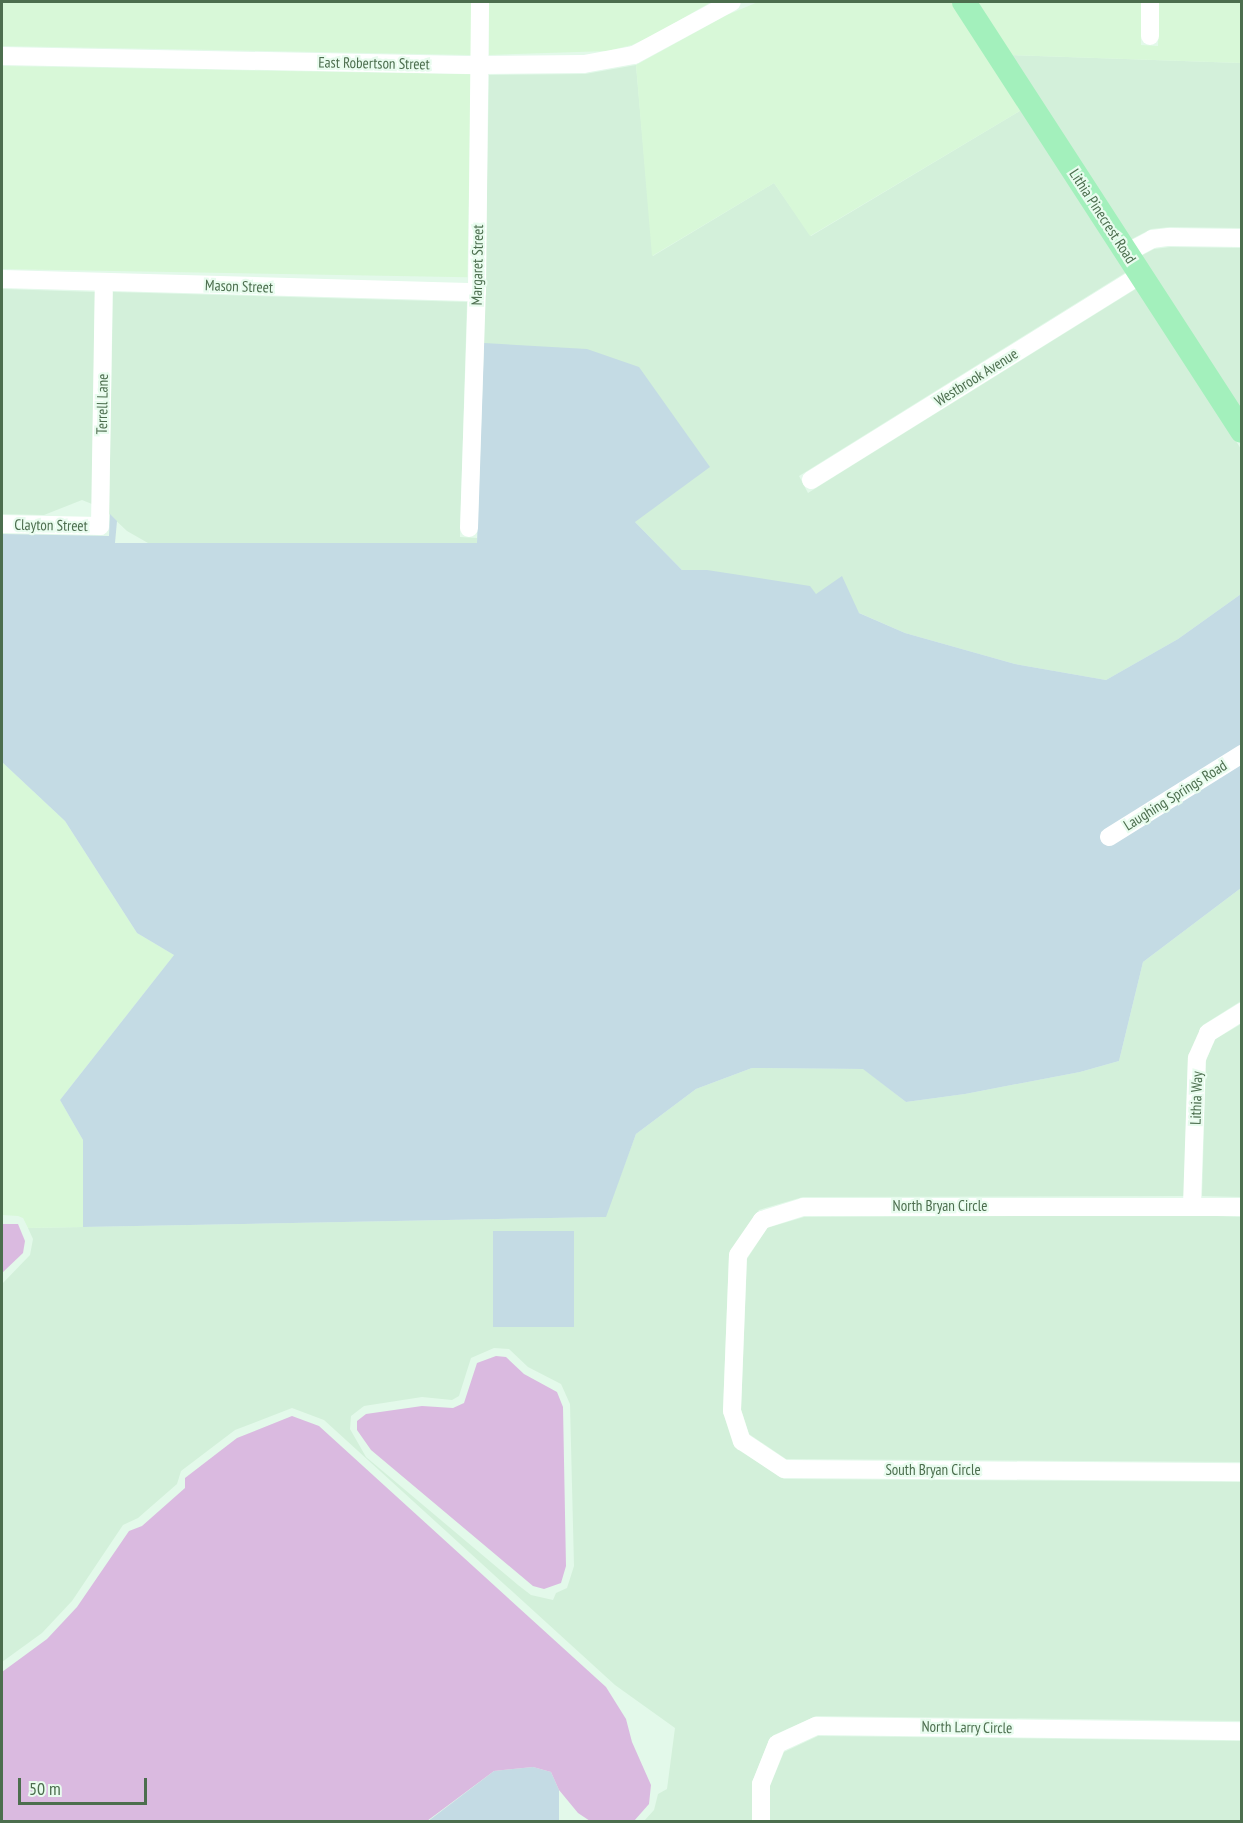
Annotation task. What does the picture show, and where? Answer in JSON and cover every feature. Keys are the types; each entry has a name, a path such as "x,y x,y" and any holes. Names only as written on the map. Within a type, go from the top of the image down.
{"main road":[{"name":"Lithia Pinecrest Road","path":"964,2 1242,430"}],"street":[{"name":"Margaret Street","path":"470,528 477,292 480,2"},
{"name":"East Robertson Street","path":"2,56 480,65 584,64 634,54 732,2"},
{"path":"1150,2 1150,36"},
{"path":"1128,252 1152,239 1169,237 1242,238"},
{"name":"Westbrook Avenue","path":"811,480 1142,274"},
{"name":"Mason Street","path":"2,279 477,292"},
{"name":"Terrell Lane","path":"100,525 104,282"},
{"name":"Clayton Street","path":"2,524 100,525"},
{"name":"Laughing Springs Road","path":"1110,837 1242,754"},
{"name":"Lithia Way","path":"1192,1205 1197,1058 1208,1033 1242,1012"},
{"name":"North Bryan Circle","path":"736,1333 738,1255 762,1220 803,1207 1192,1205 1242,1207"},
{"name":"South Bryan Circle","path":"736,1333 732,1411 742,1441 784,1469 1242,1472"},
{"name":"North Larry Circle","path":"761,1821 762,1784 777,1744 816,1726 1242,1731"}],"shaded area":[{"path":"2,2 471,2 471,55 2,46"},
{"path":"489,2 711,2 654,35 632,45 608,51 489,55"},
{"path":"758,2 953,2 1023,109 810,236 774,183 652,256 636,65 727,15"},
{"path":"975,2 1141,2 1141,45 1158,46 1159,2 1241,2 1241,63 1010,55"},
{"path":"1010,55 1241,63 1241,228 1151,229 1130,240"},
{"path":"636,65 653,256 774,183 811,236 1023,109 1128,271 799,476 808,493 1139,287 1241,449 1241,594 1178,639 1106,680 1015,664 905,633 816,594 682,570 635,522 484,343 489,75 585,74"},
{"path":"2,66 471,74 467,277 2,269"},
{"path":"1170,247 1241,248 1241,415 1141,256 1154,249"},
{"path":"2,289 95,292 92,504 82,500 44,515 2,514"},
{"path":"113,292 467,302 460,537 477,538 477,543 148,543 127,531 109,514"},
{"path":"484,343 587,349 639,367 710,467 635,522 682,570 707,570 810,586 816,594 842,576 859,613 905,633 1015,664 1106,680 1178,639 1241,594 1241,888 1143,962 1119,1061 1080,1072 965,1094 906,1102 863,1069 752,1068 696,1089 636,1134 606,1217 83,1227 83,1140 60,1100 174,955 137,933 65,821 2,762 2,534 109,536 110,514 117,521 115,543 477,543"},
{"path":"2,762 65,821 137,933 174,955 60,1100 83,1140 83,1227 28,1228 23,1218 2,1215"},
{"path":"1241,888 1241,1001 1203,1025 1188,1058 1184,1196 803,1197 759,1210 729,1255 723,1410 737,1449 784,1479 1241,1482 1241,1721 816,1716 774,1735 769,1740 753,1780 752,1821 644,1821 654,1810 658,1794 667,1789 675,1728 615,1685 324,1420 292,1408 235,1430 181,1471 177,1484 138,1518 123,1525 72,1601 42,1633 2,1662 2,1284 30,1255 33,1239 28,1228 605,1217 636,1134 696,1089 752,1068 864,1069 906,1102 965,1094 1080,1072 1119,1061 1143,962","holes":["494,1348 509,1349 528,1367 561,1384 570,1404 574,1566 567,1588 556,1593 553,1600 531,1595 366,1457 350,1429 351,1416 364,1406 422,1397 452,1400 459,1396 471,1358"]},
{"path":"1241,1024 1241,1197 1202,1196 1206,1061 1214,1040"},
{"path":"1192,1215 1241,1217 1241,1462 786,1459 749,1434 741,1409 747,1259 767,1228 804,1217"},
{"path":"2,1224 18,1224 25,1241 23,1253 2,1273"},
{"path":"493,1231 574,1231 574,1327 493,1327"},
{"path":"496,1356 506,1357 524,1374 557,1392 563,1407 566,1566 561,1583 544,1589 533,1586 371,1450 357,1430 357,1421 366,1414 422,1406 453,1408 464,1403 477,1363"},
{"path":"292,1416 319,1426 606,1687 626,1719 632,1742 651,1785 649,1804 634,1821 590,1821 578,1813 559,1790 551,1772 533,1767 494,1771 427,1821 2,1821 2,1672 47,1639 77,1607 129,1531 142,1526 185,1488 185,1478 237,1438"},
{"path":"818,1736 1241,1741 1241,1821 770,1822 770,1786 784,1752"},
{"path":"533,1767 551,1772 559,1790 559,1821 427,1822 494,1771"}]}
